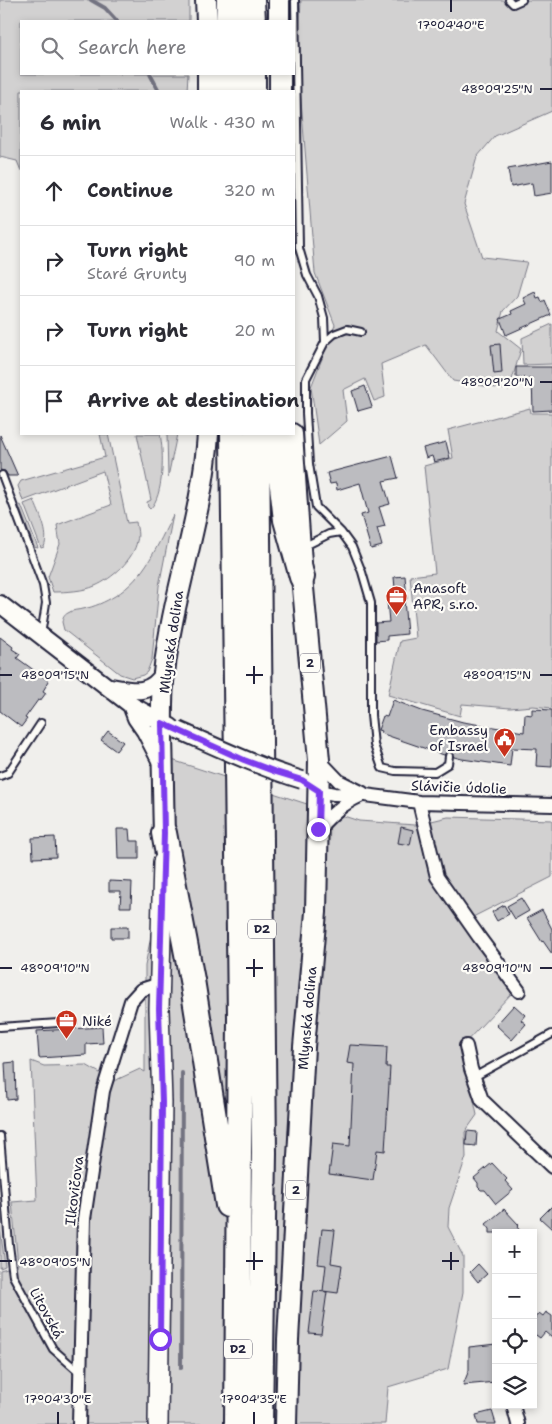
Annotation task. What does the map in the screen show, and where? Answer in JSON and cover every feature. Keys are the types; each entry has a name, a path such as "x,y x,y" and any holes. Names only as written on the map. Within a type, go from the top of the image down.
{"highway":[{"path":"229,0 229,20"},
{"path":"252,0 253,20"},
{"path":"229,75 230,90"},
{"path":"253,75 253,90"},
{"name":"D2","path":"233,435 240,1017 237,1424"},
{"name":"D2","path":"257,435 264,1142 260,1424"},
{"path":"276,435 286,520 302,577"},
{"path":"164,833 192,980 239,1273"}],"main road":[{"path":"206,0 207,20"},
{"path":"279,0 279,20"},
{"path":"208,75 208,90"},
{"path":"280,75 280,90"},
{"name":"Mlynská dolina","path":"158,1424 162,1112 160,984 164,833 162,765 170,727 164,673 181,576 207,464 208,435"},
{"name":"Mlynská dolina","path":"286,1424 288,1340 304,1047 316,912 318,829 292,435"}],"street":[{"path":"0,604 131,705 170,727 252,763 315,777"},
{"path":"106,686 132,691 145,690 158,683 164,673"},
{"path":"131,705 136,718 146,731 162,765"},
{"name":"Slávičie údolie","path":"315,777 339,781"},
{"name":"Slávičie údolie","path":"315,777 339,781 365,795"},
{"name":"Slávičie údolie","path":"315,777 334,794 365,795 421,808 552,805"},
{"path":"318,829 346,802 365,795"},
{"path":"421,808 437,877 519,991"},
{"name":"Ilkovičova","path":"79,1424 84,1219 103,1091 131,1001 141,990 160,984"},
{"path":"466,1046 482,1100 552,1167"},
{"path":"514,1409 518,1424"}],"lane":[{"path":"295,0 299,248 307,275 318,296 324,318 325,342"},
{"path":"509,0 514,4 522,0"},
{"path":"360,332 347,329 334,334 325,342 306,379 309,464 316,507 341,532 352,547 371,603 371,715 374,745 382,768 395,771 435,772 448,764 449,756"},
{"path":"2,475 43,585 46,602 41,636"},
{"path":"299,549 330,534 341,532"},
{"path":"0,611 20,620"},
{"path":"0,776 8,773 41,723"},
{"path":"0,1027 73,1022"},
{"path":"474,1077 552,1034"},
{"name":"Litovská","path":"0,1136 13,1276 53,1350 79,1372"}],"shaded area":[{"path":"0,0 189,0 189,20 20,20 20,75 188,75 187,90 20,90 20,168 17,161 0,157"},
{"path":"301,0 552,0 552,111 495,136 477,157 464,204 482,257 527,262 517,296 503,311 498,331 521,349 509,390 453,381 426,345 381,364 385,397 374,401 365,379 343,390 347,421 319,445 311,387 335,325 315,273 298,63"},
{"path":"552,324 552,364 523,365 522,338"},
{"path":"530,408 531,413 552,413 552,708 533,706 510,708 462,704 460,716 388,695 400,641 416,638 410,576 435,573 424,466 453,458 448,430"},
{"path":"100,435 108,435 127,523 136,522 138,536 135,548 132,555 121,568 102,583 91,588 53,592 48,577 60,544 57,525 111,505 103,471 23,501 18,486 21,481 105,457"},
{"path":"137,435 160,435 162,473 155,503 150,509 147,502 151,500"},
{"path":"167,435 177,435 168,477"},
{"path":"34,500 46,536 44,547 41,548 24,504"},
{"path":"21,505 38,548 34,547 19,506"},
{"path":"173,515 159,586 152,659 147,672 132,678 120,674 64,630 62,622 70,612 99,604 115,596 135,580 150,560"},
{"path":"172,760 359,821 415,825 448,817 552,820 552,877 465,921 512,993 462,1046 477,1115 465,1132 466,1157 449,1208 448,1227 463,1256 463,1292 448,1369 388,1387 385,1424 0,1424 0,1270 18,1265 12,1202 37,1200 31,1061 44,1066 86,1065 114,1081 140,1069 145,1072 145,966 175,816"},
{"path":"0,1227 5,1266 0,1268"}],"building":[{"path":"552,161 552,193 534,196 532,183 511,187 508,169"},
{"path":"535,292 537,298 540,297 542,302 545,300 551,315 506,335 500,319 512,314 511,311 526,304 523,298"},
{"path":"500,344 502,373 494,374 491,345"},
{"path":"516,367 552,367 552,410 533,411 532,378 516,377"},
{"path":"365,386 372,407 358,411 352,391"},
{"path":"0,435 18,476 8,476 5,471 0,470"},
{"path":"446,442 450,458 434,462 432,456 426,458 423,448"},
{"path":"392,456 398,478 383,481 390,504 379,507 385,526 377,528 382,546 371,549 361,515 368,513 360,483 337,490 336,483 330,484 327,473"},
{"name":"Anasoft APR, s.r.o.","path":"405,576 407,599 404,600 407,634 387,636 387,640 376,641 376,623 389,622 387,601 396,600 394,577"},
{"path":"0,637 20,654 17,658 49,681 43,691 46,693 40,701 38,700 21,727 0,711"},
{"path":"393,700 422,711 463,722 524,732 525,714 532,715 532,709 552,710 552,767 536,766 537,749 512,748 510,766 454,757 450,751 444,755 380,733 381,731 378,730 383,716 387,717"},
{"path":"108,731 123,742 116,751 101,740"},
{"path":"401,827 413,830 410,845 398,843"},
{"path":"117,829 129,829 130,841 139,841 139,859 118,859"},
{"path":"55,837 56,857 33,858 32,838"},
{"path":"109,881 132,882 131,907 120,907 121,891 109,891"},
{"path":"521,898 529,911 515,919 507,906"},
{"path":"504,905 509,914 497,921 492,912"},
{"path":"542,910 552,929 552,954 527,918"},
{"path":"111,927 128,927 128,938 111,938"},
{"path":"514,1005 525,1015 521,1020 526,1024 512,1040 496,1025"},
{"path":"102,1027 103,1043 86,1044 86,1055 39,1058 37,1031"},
{"path":"350,1045 387,1047 386,1067 390,1067 385,1151 377,1150 373,1180 329,1174 333,1144 350,1146 354,1064 347,1063"},
{"path":"15,1062 16,1099 7,1100 5,1063"},
{"path":"467,1131 477,1132 476,1146 466,1145"},
{"path":"492,1163 507,1179 505,1181 513,1190 496,1204 485,1190 481,1190 478,1187 478,1183 474,1178"},
{"path":"552,1206 552,1229 540,1218"},
{"path":"504,1209 519,1225 517,1227 519,1229 492,1229 492,1233 490,1233 490,1229 486,1224"},
{"path":"322,1229 335,1230 331,1263 342,1265 338,1293 323,1291 326,1265 318,1264"},
{"path":"478,1264 487,1274 478,1282 470,1272"},
{"path":"314,1291 327,1292 321,1334 309,1333"},
{"path":"546,1312 552,1316 552,1338 545,1332 540,1338 537,1336 537,1315 539,1313 543,1316"},
{"path":"492,1344 492,1382 463,1385 469,1370 469,1347"},
{"path":"492,1411 496,1424 478,1424 476,1415"}],"waterway":[{"path":"91,0 105,8 116,20"},
{"path":"151,75 158,90"},
{"path":"181,1368 182,1073"}],"place":[{"name":"Anasoft APR, s.r.o.","path":"397,615"},
{"name":"Embassy of Israel","path":"504,757"},
{"name":"Niké","path":"66,1040"}],"route":[{"path":"160,1339 162,1102 159,1009 164,833 162,723 244,760 302,780 319,791 318,829"}]}
